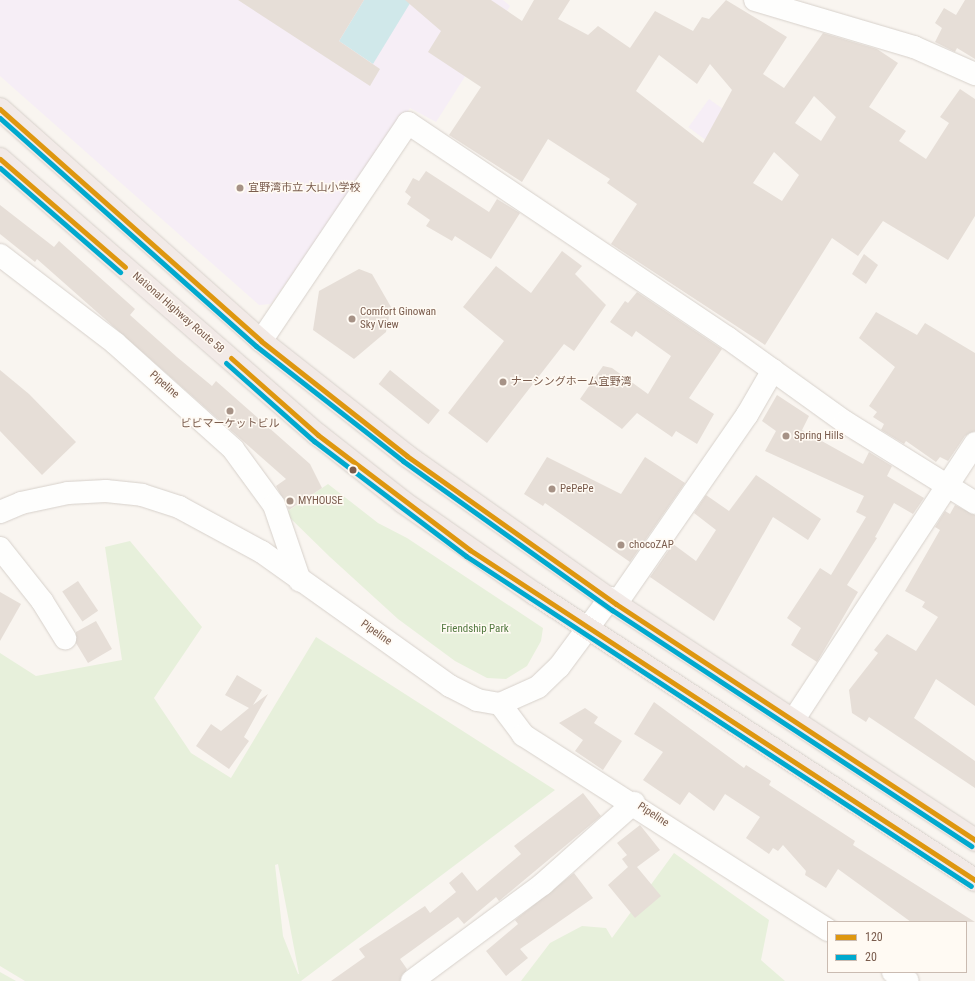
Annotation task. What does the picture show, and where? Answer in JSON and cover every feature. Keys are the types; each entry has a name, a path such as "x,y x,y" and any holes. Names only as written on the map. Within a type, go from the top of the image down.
{"highway":[{"path":"0,109 261,341 407,456 613,601 794,719 975,840"},
{"name":"National Highway Route 58","path":"0,159 318,435 470,550 975,880"}],"street":[{"path":"755,0 914,48 975,74"},
{"path":"261,341 408,124 773,370 845,422 948,484 975,503"},
{"name":"Pipeline","path":"0,255 115,343 232,448 274,505 300,581 450,686 477,700 500,704 523,735 634,804 827,929"},
{"path":"500,704 538,688 613,601 747,415 773,370"},
{"path":"794,719 975,443"},
{"path":"0,512 21,503 68,493 106,491 142,496 179,507 262,552 300,581"},
{"path":"0,548 42,601 65,638"},
{"path":"412,981 543,884 634,804"},
{"path":"895,973 908,981"}],"shaded area":[{"name":"宜野湾市立 大山小学校","path":"0,0 503,0 510,6 436,122 410,108 271,304 259,305 0,76"},
{"path":"709,99 742,123 722,151 688,127"}],"green space":[{"name":"Friendship Park","path":"328,484 378,523 407,538 543,628 541,641 527,666 506,679 487,678 455,661 398,619 330,557 285,513"},
{"path":"130,541 202,627 154,698 191,753 231,778 316,637 555,790 301,981 25,981 0,966 0,653 36,676 122,660 105,547","holes":["278,864 299,974 283,936 275,865"]},
{"path":"674,853 769,920 761,960 785,981 521,981 550,943 582,926 606,928 612,938"},
{"path":"0,972 16,981 0,981"}],"water":[{"path":"364,0 412,0 373,64 339,41"}],"building":[{"path":"238,0 364,0 339,41 380,69 370,86"},
{"path":"405,0 491,0 522,21 534,0 570,0 558,19 588,35 598,26 630,48 655,11 693,31 702,17 709,19 726,0 787,37 763,74 784,88 823,33 877,49 898,63 869,107 906,131 899,141 926,159 949,123 940,117 960,89 975,99 975,216 948,260 883,221 858,256 832,238 765,345 611,244 637,204 607,183 610,179 548,139 522,182 449,135 481,87 428,52 441,31","holes":["659,55 697,84 710,64 732,90 703,143 636,91","814,96 836,117 821,141 795,123","774,152 799,175 782,201 753,183"]},
{"path":"965,0 975,0 975,59 957,48 955,52 935,42 942,28 935,23 944,8 956,15"},
{"path":"426,171 489,212 497,199 520,213 491,259 455,236 452,241 426,226 430,220 407,204 411,197 405,192 413,178 419,181"},
{"path":"0,205 54,247 59,241 135,309 130,315 177,357 212,386 216,381 310,464 322,488 289,510 276,486 286,479 37,259 35,262 0,234"},
{"path":"562,251 582,266 575,274 606,305 574,351 564,344 487,443 448,413 504,341 463,307 496,266 531,293"},
{"path":"864,254 878,265 866,284 852,274"},
{"name":"Comfort Ginowan Sky View","path":"359,269 372,274 391,307 386,332 354,359 313,330 319,291"},
{"path":"637,292 722,349 689,398 714,414 697,444 676,431 672,437 637,413 622,429 580,399 603,366 612,368 648,394 671,356 636,331 632,337 610,322 625,301 628,303"},
{"path":"876,312 917,335 925,323 975,353 975,431 965,436 948,461 940,457 936,462 906,441 904,444 881,430 884,424 873,417 877,412 869,406 895,367 859,338"},
{"path":"0,370 29,394 76,442 42,475 0,431"},
{"path":"390,370 440,410 428,424 379,384"},
{"path":"777,395 809,416 802,430 863,464 869,452 892,466 887,476 924,498 913,514 894,503 875,537 877,538 847,585 858,592 817,662 791,645 801,628 787,618 820,568 831,575 866,517 856,512 864,496 765,451 776,431 762,421"},
{"path":"547,457 621,494 645,457 685,483 630,562 545,503 543,506 524,494"},
{"path":"756,475 821,519 808,540 773,517 714,621 650,577 673,544 696,561 716,530 694,513 706,495 729,511"},
{"path":"955,505 975,515 975,706 936,679 914,718 975,761 975,788 869,717 866,722 852,713 849,690 878,653 874,650 887,634 916,651 938,617 922,607 925,602 905,591 940,530 935,527 945,511 950,514"},
{"path":"78,581 98,611 82,621 62,592"},
{"path":"0,592 21,604 0,641"},
{"path":"96,621 112,649 88,663 76,643 76,632"},
{"path":"237,675 262,690 253,705 268,694 244,737 249,741 229,769 196,746 211,724 221,731 249,708 225,695"},
{"path":"654,702 744,768 746,765 771,781 769,785 855,841 853,845 975,922 910,921 838,869 826,888 805,875 806,871 783,845 778,851 773,848 769,854 746,838 760,817 725,794 714,811 689,792 680,805 643,780 663,752 634,734"},
{"path":"585,708 598,717 594,723 622,741 603,770 575,751 583,740 559,723"},
{"path":"583,793 601,816 499,901 496,897 464,924 458,917 400,959 407,969 400,981 331,981 365,957 359,949 425,906 430,913 456,892 449,883 462,872 477,891 521,854 514,846"},
{"path":"640,825 660,850 637,867 661,896 635,918 608,885 628,867 622,859 627,855 617,843"},
{"path":"574,873 593,898 520,949 528,958 506,976 486,951 518,924 515,920"}],"transit line":[{"name":"120","path":"0,109 261,341 407,456 616,604 975,840"},
{"name":"20","path":"0,118 256,346 403,461 612,610 971,846"},
{"name":"120","path":"0,159 125,267"},
{"name":"20","path":"0,168 120,272"},
{"name":"120","path":"231,358 318,435 470,550 975,880"},
{"name":"20","path":"226,363 314,441 466,556 971,886"}],"place":[{"name":"宜野湾市立 大山小学校","path":"240,188"},
{"name":"Comfort Ginowan Sky View","path":"352,319"},
{"name":"ナーシングホーム宜野湾","path":"503,382"},
{"name":"ビビマーケットビル","path":"230,411"},
{"name":"Spring Hills","path":"786,436"},
{"name":"PePePe","path":"552,489"},
{"name":"MYHOUSE","path":"290,501"},
{"name":"chocoZAP","path":"621,545"}]}
